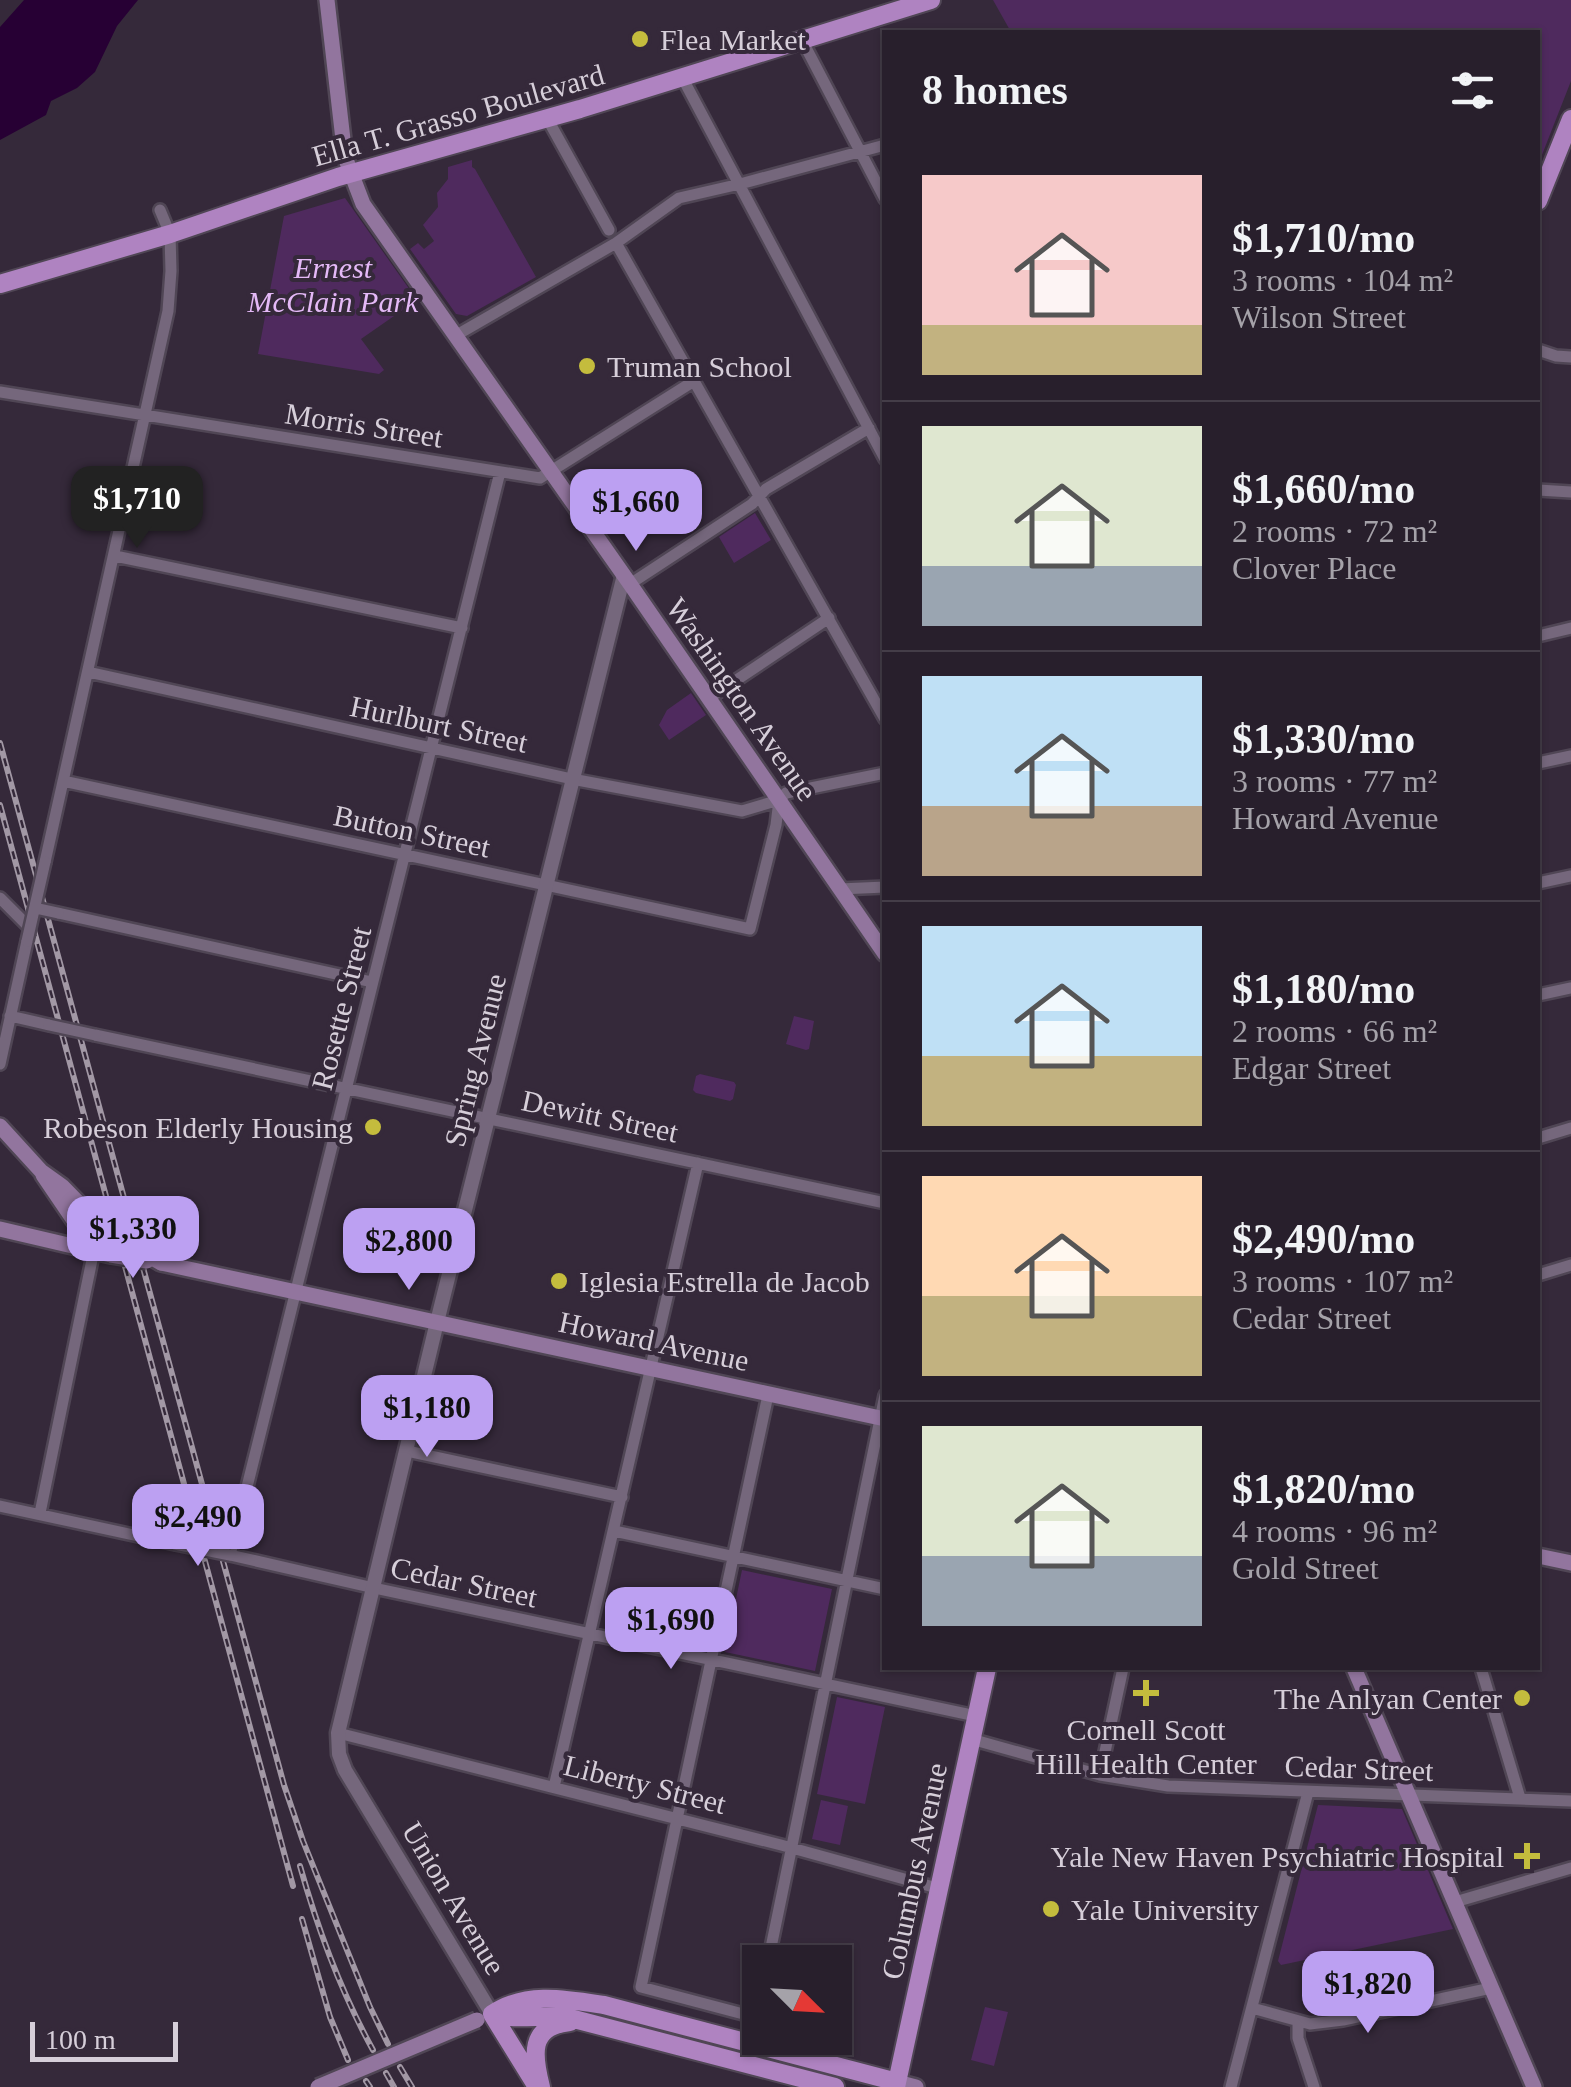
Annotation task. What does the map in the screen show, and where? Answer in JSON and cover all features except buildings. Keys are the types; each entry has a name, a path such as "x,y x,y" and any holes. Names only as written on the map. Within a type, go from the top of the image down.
{"main road":[{"name":"Washington Avenue","path":"327,0 345,157 363,204 882,950"},
{"name":"Ella T. Grasso Boulevard","path":"0,284 931,0"},
{"path":"1540,196 1571,120"},
{"path":"0,1126 41,1171 94,1250"},
{"path":"41,1171 62,1186 108,1233 161,1262"},
{"name":"Howard Avenue","path":"0,1228 111,1256 161,1262 882,1418"},
{"path":"1540,1556 1571,1563"},
{"name":"Columbus Avenue","path":"897,2084 986,1670"},
{"path":"1355,1670 1534,2087"},
{"path":"318,2087 512,2004 554,1998 604,2005 916,2087"},
{"path":"484,2017 562,2016 834,2087"},
{"name":"Union Avenue","path":"484,2017 539,2087"},
{"path":"539,2087 534,2054 540,2036 556,2024 585,2022"}],"street":[{"path":"802,40 882,193"},
{"path":"682,78 882,453"},
{"path":"547,118 609,230"},
{"path":"456,336 616,243 679,198 882,146"},
{"path":"1,1055 168,310 170,234 160,210"},
{"path":"616,243 882,713"},
{"path":"1540,351 1571,357"},
{"path":"551,472 694,381"},
{"name":"Morris Street","path":"0,392 540,478 551,472"},
{"path":"627,580 758,498 766,489 869,428"},
{"name":"Rosette Street","path":"231,1553 500,472"},
{"path":"1540,490 1571,492"},
{"path":"115,556 462,628"},
{"name":"Spring Avenue","path":"338,1733 572,779 627,580"},
{"path":"708,699 829,618"},
{"path":"1540,636 1571,628"},
{"name":"Hurlburt Street","path":"88,672 572,779 742,811 779,800 786,793 882,774"},
{"path":"1540,763 1571,756"},
{"name":"Button Street","path":"63,781 750,929 779,800"},
{"path":"1540,883 1571,876"},
{"path":"840,888 882,887"},
{"path":"0,898 27,930"},
{"path":"35,908 372,982"},
{"path":"1540,995 1571,988"},
{"name":"Dewitt Street","path":"10,1016 882,1201"},
{"path":"1540,1137 1571,1128"},
{"path":"554,1787 698,1163"},
{"path":"40,1514 94,1250"},
{"path":"1540,1274 1571,1264"},
{"path":"742,2013 641,1987 768,1395"},
{"path":"771,1945 882,1422"},
{"path":"406,1451 622,1497"},
{"name":"Cedar Street","path":"0,1506 976,1716"},
{"path":"614,1532 882,1587"},
{"path":"1100,1775 1122,1670"},
{"path":"1482,1670 1520,1798"},
{"name":"Liberty Street","path":"338,1733 938,1888"},
{"name":"Union Avenue","path":"338,1733 345,1770 484,2017"},
{"name":"Cedar Street","path":"971,1739 1100,1775 1168,1786 1571,1800"},
{"path":"1231,2087 1308,1792"},
{"path":"1455,1902 1571,1868"},
{"path":"1252,2008 1310,2024 1492,1988"},
{"path":"1298,2022 1298,2038 1314,2087"}],"green space":[{"path":"993,0 1571,0 1571,81 1540,160 1540,30 1010,30"},
{"path":"472,160 472,167 536,277 467,316 456,314 410,249 418,243 424,249 434,241 423,225 438,207 437,193 448,179 448,167"},
{"name":"Ernest McClain Park","path":"345,198 417,300 361,339 384,370 379,374 258,354 284,216"},
{"path":"755,513 771,540 734,563 719,537"},
{"path":"691,693 706,715 669,740 659,725 667,710"},
{"path":"794,1016 814,1021 809,1049 786,1044"},
{"path":"700,1074 734,1082 733,1099 696,1093 693,1090"},
{"path":"742,1570 832,1589 815,1671 725,1652"},
{"path":"837,1697 885,1707 865,1804 817,1794"},
{"path":"821,1800 848,1806 840,1845 812,1839"},
{"path":"1318,1805 1402,1809 1453,1929 1281,1965 1278,1961"},
{"path":"985,2007 1008,2012 994,2066 971,2060"}],"shaded area":[{"path":"24,0 138,0 117,26 95,72 77,88 51,101 46,115 0,140 0,27"}],"railway":[{"path":"0,743 284,1785 303,1841 388,2044"},
{"path":"0,805 293,1886"},
{"path":"300,1866 331,1960 373,2050"},
{"path":"302,1919 330,2017 348,2060"},
{"path":"400,2067 412,2087"},
{"path":"386,2073 394,2087"},
{"path":"366,2081 370,2087"}],"place":[{"name":"Flea Market","path":"640,39"},
{"name":"Truman School","path":"587,366"},
{"name":"Robeson Elderly Housing","path":"373,1127"},
{"name":"Iglesia Estrella de Jacob","path":"559,1281"},
{"name":"Cornell Scott Hill Health Center","path":"1146,1693"},
{"name":"The Anlyan Center","path":"1522,1698"},
{"name":"Yale New Haven Psychiatric Hospital","path":"1527,1856"},
{"name":"Yale University","path":"1051,1909"}]}
